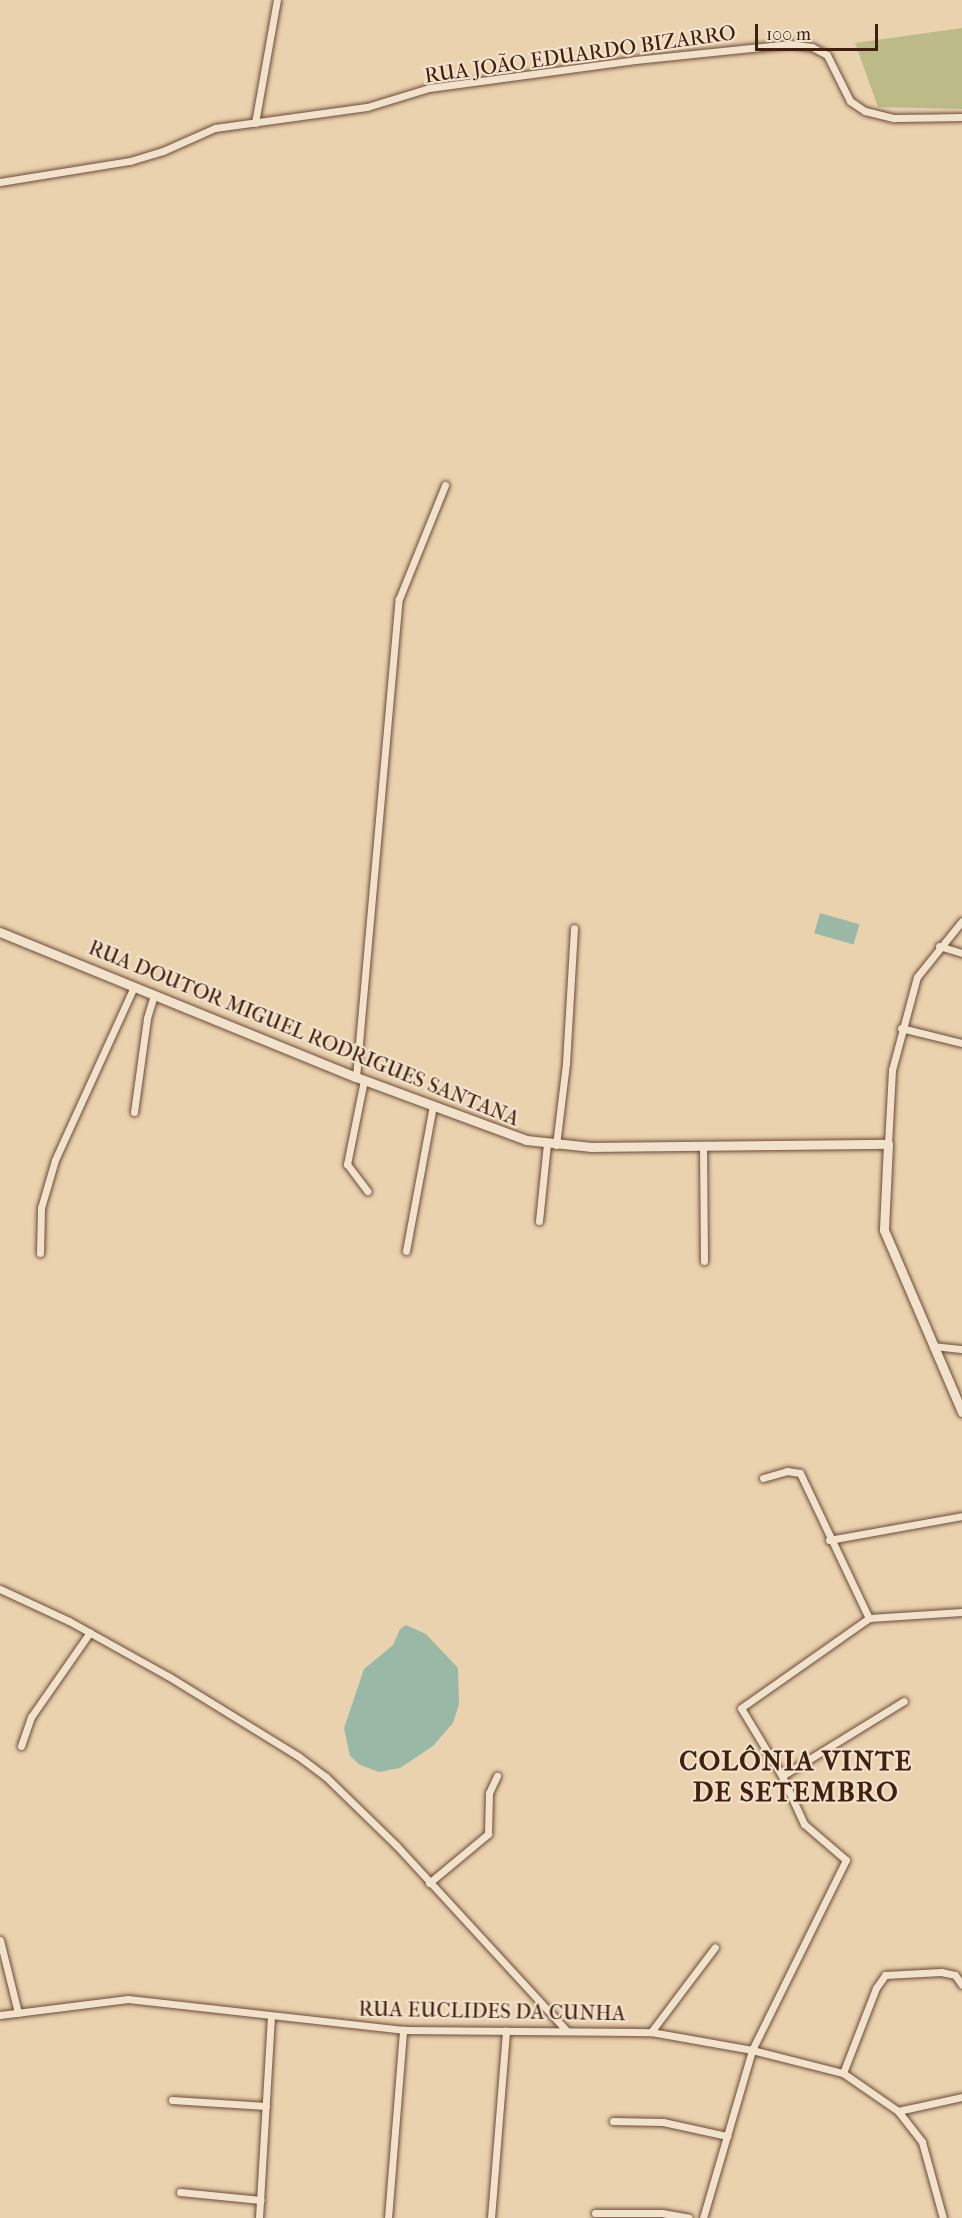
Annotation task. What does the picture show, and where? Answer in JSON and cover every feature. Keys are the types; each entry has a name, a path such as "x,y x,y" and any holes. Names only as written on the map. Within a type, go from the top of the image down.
{"street":[{"path":"255,123 277,0"},
{"name":"RUA JOÃO EDUARDO BIZARRO","path":"0,183 130,161 163,151 215,128 368,107 429,88 635,60 790,45 812,47 827,55 850,101 865,111 894,118 962,117"},
{"path":"367,1191 347,1164 360,1079 399,599 445,485"},
{"path":"962,921 939,946 917,977 901,1028 892,1070 885,1230 962,1413"},
{"path":"539,1221 566,1063 574,928"},
{"name":"RUA DOUTOR MIGUEL RODRIGUES SANTANA","path":"0,932 490,1130 551,1144 888,1144"},
{"path":"939,946 962,953"},
{"path":"40,1253 41,1208 55,1160 134,987"},
{"path":"134,1112 147,1018 154,995"},
{"path":"901,1028 962,1042"},
{"path":"406,1251 433,1106"},
{"path":"703,1145 704,1261"},
{"path":"933,1346 962,1349"},
{"path":"763,1478 787,1471 800,1473 829,1540 869,1618"},
{"path":"829,1540 962,1516"},
{"path":"0,1589 90,1632 298,1756 364,1812 566,2030"},
{"path":"703,2218 752,2050 844,1870 845,1856 804,1824 782,1776 742,1712 744,1704 869,1618 962,1612"},
{"path":"21,1746 31,1717 90,1632"},
{"path":"782,1776 904,1701"},
{"path":"429,1882 488,1834 489,1793 497,1776"},
{"path":"0,1940 18,2013"},
{"path":"651,2032 715,1947"},
{"path":"843,2073 876,1988 891,1973 951,1974 962,1985"},
{"name":"RUA EUCLIDES DA CUNHA","path":"0,2015 128,1999 271,2017 403,2030 651,2032 752,2050 843,2073 898,2111 922,2142 943,2218"},
{"path":"259,2218 271,2017"},
{"path":"388,2218 403,2030"},
{"path":"491,2218 506,2031"},
{"path":"898,2111 962,2097"},
{"path":"172,2100 266,2106"},
{"path":"613,2121 663,2122 727,2136"},
{"path":"180,2192 261,2200"},
{"path":"595,2213 662,2213 689,2218"}],"shaded area":[{"path":"962,28 962,109 878,107 855,43"},
{"path":"820,913 859,924 854,944 814,933"},
{"path":"406,1625 426,1634 458,1668 459,1704 453,1723 433,1746 400,1768 379,1772 360,1765 350,1756 344,1728 364,1669 393,1645 400,1629"}],"district":[{"name":"COLÔNIA VINTE DE SETEMBRO","path":"796,1776"}]}
